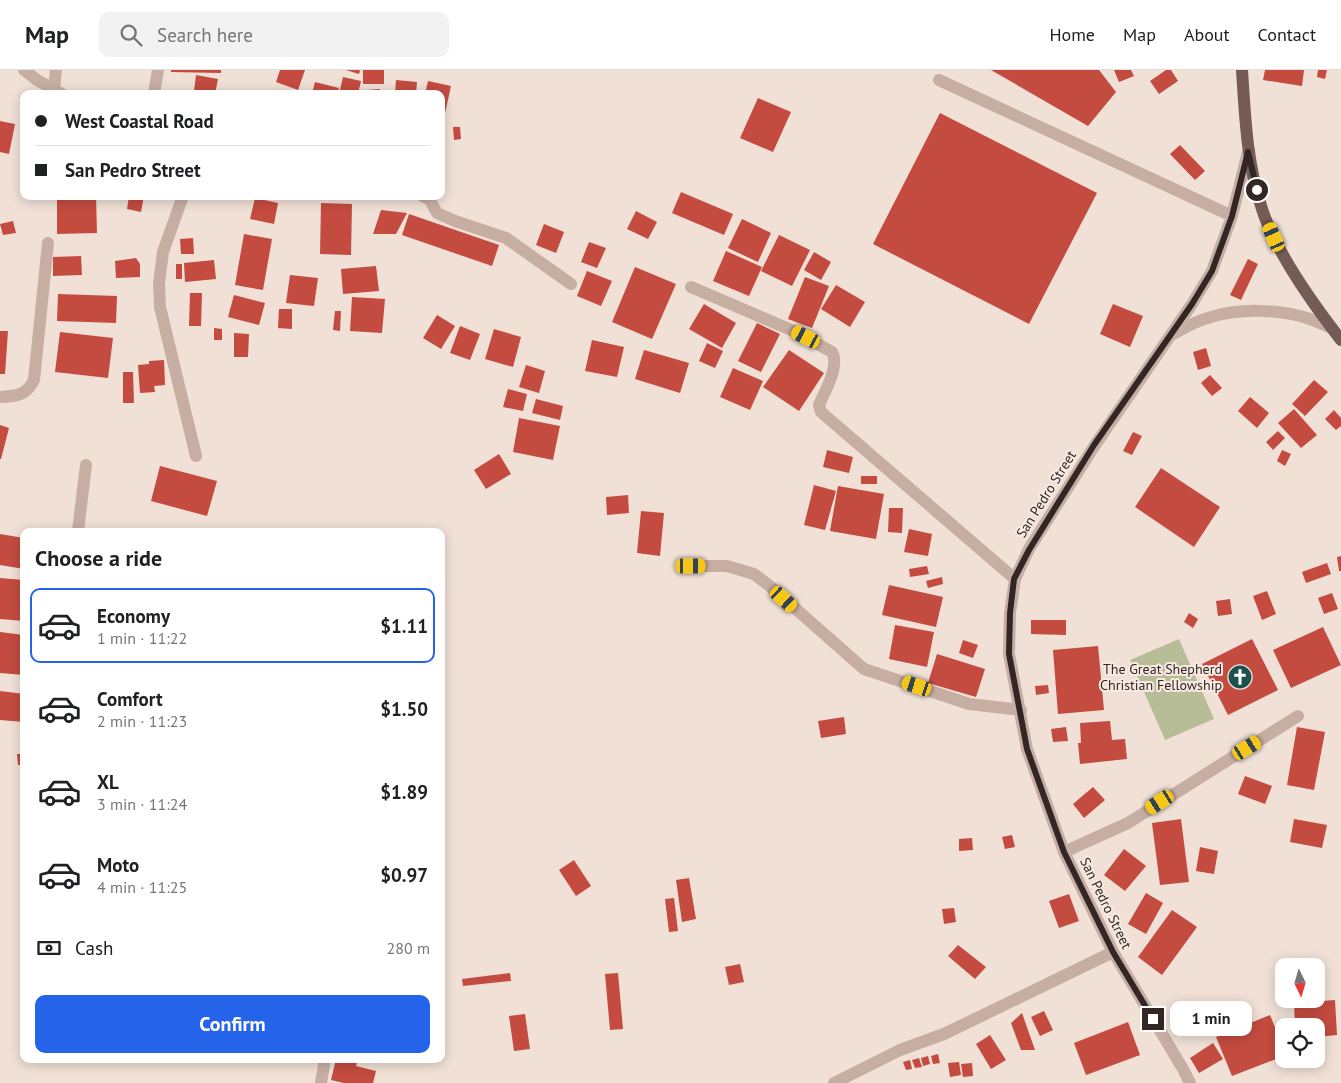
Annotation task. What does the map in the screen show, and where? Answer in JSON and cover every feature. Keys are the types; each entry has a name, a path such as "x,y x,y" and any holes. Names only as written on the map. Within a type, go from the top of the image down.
{"main road":[{"name":"San Pedro Street","path":"1242,70 1248,152"},
{"path":"1248,152 1262,209 1274,237 1301,283 1341,340"}],"street":[{"path":"24,70 55,90"},
{"path":"56,70 58,90"},
{"path":"155,90 158,70"},
{"path":"939,80 1232,216"},
{"name":"San Pedro Street","path":"1190,1083 1113,952 1064,852 1027,749 1009,654 1010,613 1014,579 1029,550 1094,445 1172,334 1212,271 1232,216 1248,152"},
{"path":"182,200 163,252 159,282 160,307 196,456"},
{"path":"430,200 437,212 455,222 506,238 571,284"},
{"path":"0,398 23,394 30,388 34,380 48,243"},
{"path":"691,287 796,332 832,352 835,357 835,367 819,405 821,412 1014,579"},
{"path":"1172,334 1207,318 1246,312 1286,313 1308,318 1332,328"},
{"path":"78,528 86,465"},
{"path":"691,566 727,566 754,574 864,669 970,704 1020,710"},
{"path":"1064,852 1128,823 1298,716"},
{"path":"834,1083 900,1050 944,1034 1113,952"},
{"path":"321,1083 325,1063"}],"green space":[{"path":"1179,639 1214,719 1165,740 1130,660"}],"building":[{"path":"171,70 221,70 221,73 171,72"},
{"path":"280,70 305,70 298,90 276,82"},
{"path":"346,70 360,70 359,74"},
{"path":"363,70 384,70 384,84 363,84"},
{"path":"991,70 1099,70 1116,92 1088,126"},
{"path":"1114,70 1131,70 1134,76 1119,82"},
{"path":"1166,70 1171,70 1178,81 1159,94 1150,81"},
{"path":"1265,70 1304,70 1302,86 1263,80"},
{"path":"1318,70 1327,70 1325,79 1317,77"},
{"path":"196,75 218,79 216,90 194,90"},
{"path":"343,77 361,81 359,90 340,90"},
{"path":"396,80 417,82 416,90 395,90"},
{"path":"428,81 451,86 445,113 445,90 426,90"},
{"path":"315,82 339,88 338,90 313,90"},
{"path":"758,98 791,112 773,152 740,138"},
{"path":"940,113 1097,193 1029,324 873,244"},
{"path":"0,121 15,124 9,154 0,152"},
{"path":"453,127 460,127 461,139 454,140"},
{"path":"1180,145 1205,171 1195,180 1170,154"},
{"path":"681,192 733,214 724,235 672,213"},
{"path":"57,200 96,200 97,233 57,234"},
{"path":"128,200 143,200 141,212 127,209"},
{"path":"255,200 278,203 274,224 250,219"},
{"path":"321,203 352,204 351,255 320,254"},
{"path":"381,210 407,213 396,234 373,234"},
{"path":"636,211 657,222 648,239 627,229"},
{"path":"409,214 499,245 492,266 402,235"},
{"path":"742,219 771,233 758,262 728,248"},
{"path":"13,221 16,233 3,235 0,224"},
{"path":"544,224 564,232 556,253 536,245"},
{"path":"244,234 272,239 263,290 235,285"},
{"path":"779,235 810,250 792,286 761,271"},
{"path":"193,238 194,254 181,254 180,239"},
{"path":"589,242 606,248 597,268 581,262"},
{"path":"726,251 762,267 749,296 713,281"},
{"path":"814,252 831,262 821,280 804,270"},
{"path":"81,256 82,275 53,276 53,257"},
{"path":"136,258 140,264 140,277 116,278 115,261"},
{"path":"1248,259 1258,264 1241,300 1230,295"},
{"path":"214,260 216,279 185,282 184,263"},
{"path":"176,264 182,264 182,279 176,279"},
{"path":"376,266 379,291 343,294 341,269"},
{"path":"635,267 676,284 652,339 612,322"},
{"path":"587,271 612,281 601,306 577,296"},
{"path":"290,275 318,278 314,306 286,303"},
{"path":"805,277 829,286 812,328 788,319"},
{"path":"836,285 865,302 850,327 821,309"},
{"path":"190,293 202,293 201,326 189,326"},
{"path":"58,294 117,296 116,323 57,321"},
{"path":"234,295 265,303 259,325 228,317"},
{"path":"352,297 385,299 382,333 350,331"},
{"path":"704,304 736,323 722,348 689,329"},
{"path":"1113,304 1143,316 1130,347 1100,334"},
{"path":"279,309 292,309 292,329 278,328"},
{"path":"335,311 341,311 340,331 333,330"},
{"path":"437,315 455,326 441,349 423,338"},
{"path":"757,323 780,334 761,372 738,361"},
{"path":"460,326 480,334 470,360 450,353"},
{"path":"214,328 222,329 222,340 214,340"},
{"path":"494,329 521,337 513,367 485,359"},
{"path":"0,331 8,331 5,374 0,374"},
{"path":"60,332 113,338 108,378 55,372"},
{"path":"234,333 249,334 248,357 234,357"},
{"path":"592,340 624,347 617,377 585,371"},
{"path":"707,343 723,351 715,368 699,361"},
{"path":"1206,348 1211,366 1198,370 1193,352"},
{"path":"644,350 689,363 680,393 635,379"},
{"path":"789,350 824,373 799,411 763,387"},
{"path":"164,360 165,385 154,386 155,392 140,393 138,365 149,364 149,361"},
{"path":"526,365 545,371 539,393 519,387"},
{"path":"733,368 763,381 750,410 720,397"},
{"path":"123,372 133,372 134,403 123,403"},
{"path":"1210,375 1222,388 1212,396 1201,383"},
{"path":"1314,380 1328,392 1305,416 1292,404"},
{"path":"508,389 527,394 523,411 503,407"},
{"path":"1250,397 1269,413 1257,428 1238,411"},
{"path":"536,399 563,406 560,420 532,413"},
{"path":"1294,409 1317,435 1301,448 1278,423"},
{"path":"1334,410 1341,418 1341,426 1336,430 1325,419"},
{"path":"519,418 560,426 553,460 513,452"},
{"path":"0,425 9,428 1,459 0,459"},
{"path":"1278,431 1285,438 1273,450 1266,442"},
{"path":"1133,432 1142,436 1132,455 1123,451"},
{"path":"827,450 853,457 849,473 823,467"},
{"path":"1282,450 1291,454 1285,466 1277,461"},
{"path":"499,454 511,474 486,489 474,470"},
{"path":"160,466 217,481 207,516 151,501"},
{"path":"1161,468 1220,507 1194,547 1135,507"},
{"path":"861,476 877,476 877,484 861,484"},
{"path":"814,485 836,491 825,530 804,525"},
{"path":"838,486 884,494 876,539 830,531"},
{"path":"628,495 629,513 607,515 606,497"},
{"path":"889,508 903,508 902,533 888,532"},
{"path":"641,511 664,513 660,556 637,553"},
{"path":"909,529 932,534 928,556 904,552"},
{"path":"0,534 20,537 20,568 0,565"},
{"path":"1341,556 1341,571 1339,571 1337,557"},
{"path":"1327,563 1331,574 1306,583 1302,572"},
{"path":"927,566 929,574 910,577 909,569"},
{"path":"942,577 943,584 928,588 926,581"},
{"path":"0,578 20,580 20,621 0,619"},
{"path":"889,585 943,597 936,627 882,615"},
{"path":"1267,591 1276,614 1262,620 1253,596"},
{"path":"1332,593 1338,609 1324,614 1318,598"},
{"path":"1230,599 1232,614 1218,616 1216,601"},
{"path":"1189,613 1198,619 1193,628 1184,622"},
{"path":"1031,620 1066,620 1066,635 1031,634"},
{"path":"895,625 934,632 927,667 889,659"},
{"path":"1323,627 1341,665 1291,688 1273,650"},
{"path":"0,632 20,634 20,675 0,673"},
{"name":"The Great Shepherd Christian Fellowship","path":"1252,639 1278,690 1228,715 1202,664"},
{"path":"963,640 978,645 973,658 959,653"},
{"path":"1098,646 1104,710 1058,714 1053,650"},
{"path":"937,654 985,669 976,697 928,683"},
{"path":"1048,685 1049,693 1036,695 1035,686"},
{"path":"0,691 20,694 20,722 0,720"},
{"path":"844,717 846,734 821,738 818,721"},
{"path":"1110,721 1112,740 1125,739 1127,759 1080,764 1078,743 1081,743 1080,723"},
{"path":"1066,727 1068,741 1053,742 1051,729"},
{"path":"1297,727 1325,732 1314,790 1287,785"},
{"path":"17,754 20,754 20,765 18,765"},
{"path":"1245,776 1272,786 1265,804 1238,794"},
{"path":"1093,787 1105,800 1084,818 1073,804"},
{"path":"1181,819 1189,882 1160,885 1152,823"},
{"path":"1294,819 1327,825 1322,848 1290,842"},
{"path":"1012,835 1015,847 1005,849 1002,837"},
{"path":"972,838 973,850 959,851 959,839"},
{"path":"1200,847 1218,851 1214,874 1196,871"},
{"path":"1124,849 1146,866 1125,891 1104,875"},
{"path":"574,860 591,886 576,896 559,870"},
{"path":"689,878 696,919 682,922 676,880"},
{"path":"1146,893 1163,903 1146,934 1128,924"},
{"path":"1069,894 1079,921 1059,928 1049,901"},
{"path":"674,898 678,931 669,932 665,899"},
{"path":"954,908 956,922 944,924 942,909"},
{"path":"1172,910 1197,927 1162,975 1138,957"},
{"path":"958,945 986,967 975,979 948,956"},
{"path":"740,964 744,982 729,985 725,967"},
{"path":"510,973 511,981 463,986 462,979"},
{"path":"618,973 623,1029 610,1030 605,974"},
{"path":"1335,1000 1337,1035 1325,1036 1325,1018 1295,1018 1294,1008 1325,1008 1325,1001"},
{"path":"1044,1011 1053,1030 1040,1036 1031,1017"},
{"path":"1022,1013 1035,1050 1021,1050 1011,1023"},
{"path":"525,1014 530,1049 514,1051 509,1016"},
{"path":"1270,1015 1275,1027 1275,1059 1232,1076 1216,1037"},
{"path":"1128,1022 1140,1055 1086,1075 1074,1043"},
{"path":"990,1035 1006,1060 991,1069 976,1044"},
{"path":"1213,1043 1223,1059 1199,1073 1190,1058"},
{"path":"938,1054 940,1063 933,1064 931,1056"},
{"path":"928,1056 930,1064 923,1066 921,1058"},
{"path":"919,1058 922,1067 915,1068 912,1060"},
{"path":"910,1060 912,1069 906,1070 903,1062"},
{"path":"959,1062 961,1075 950,1077 948,1063"},
{"path":"335,1063 357,1063 356,1066 376,1071 373,1083 344,1083 331,1080"},
{"path":"972,1063 973,1076 963,1077 961,1064"}],"place":[{"name":"The Great Shepherd Christian Fellowship","path":"1240,677"}],"route":[{"path":"1153,1019 1113,952 1064,852 1027,749 1009,654 1010,613 1014,579 1029,550 1094,445 1192,304 1212,271 1232,216 1248,152 1257,190"}]}
